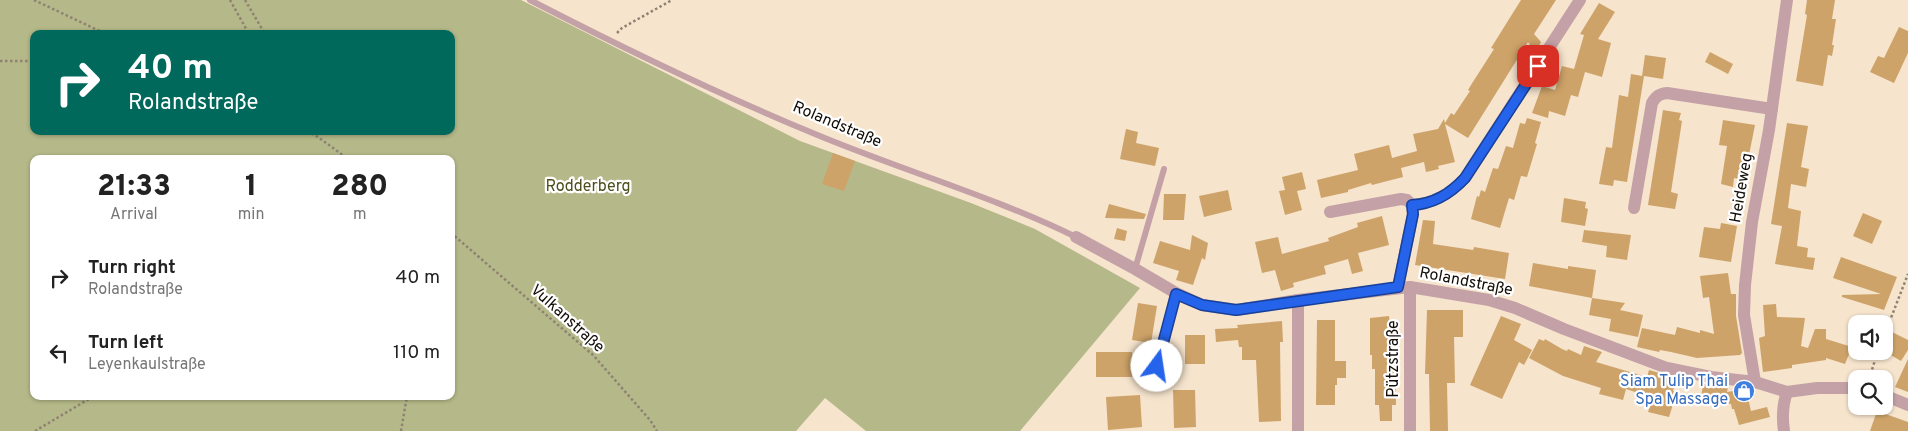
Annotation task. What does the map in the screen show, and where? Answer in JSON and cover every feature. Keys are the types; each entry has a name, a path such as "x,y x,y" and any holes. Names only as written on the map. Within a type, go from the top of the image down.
{"street":[{"path":"1330,212 1401,199 1408,200 1412,205 1424,205 1452,192 1465,178 1580,0"},
{"name":"Heideweg","path":"1755,382 1744,315 1745,285 1752,222 1772,109 1787,0"},
{"path":"1634,208 1652,103 1655,97 1667,93 1772,109"},
{"name":"Pützstraße","path":"1410,431 1404,287 1413,214 1412,205"},
{"name":"Rolandstraße","path":"1076,238 1135,269 1176,294 1202,305 1236,310 1404,287 1490,300 1516,308 1564,329 1667,368 1711,377 1755,382 1787,392"},
{"path":"1298,300 1298,431"},
{"path":"1784,431 1782,418 1783,403 1787,392 1817,388 1848,388"},
{"path":"1893,399 1908,405"}],"lane":[{"name":"Rolandstraße","path":"530,0 608,41 814,134 1043,221 1076,238"},
{"path":"1135,269 1164,169"},
{"path":"1153,384 1176,294"}],"path":[{"path":"34,0 98,30"},
{"path":"230,0 247,30"},
{"path":"245,0 263,30"},
{"path":"608,41 622,28 672,0"},
{"path":"0,61 30,62"},
{"path":"314,135 343,155"},
{"name":"Vulkanstraße","path":"455,236 593,355 650,420 656,431"},
{"path":"1892,315 1908,274"},
{"path":"35,431 87,400"},
{"path":"401,431 406,400"}],"green space":[{"name":"Rodderberg","path":"0,0 521,0 800,141 971,203 1035,229 1140,288 1020,431 866,431 825,398 796,431 0,431"}],"building":[{"path":"1521,0 1556,0 1534,34 1541,42 1535,52 1528,42 1468,138 1445,124 1455,162 1438,166 1439,169 1426,172 1424,162 1401,168 1403,177 1372,185 1371,183 1348,190 1348,192 1321,198 1317,180 1358,170 1354,154 1389,145 1392,158 1417,151 1413,134 1438,129 1444,119 1445,123 1451,113 1454,115 1494,49 1491,48"},
{"path":"1807,0 1835,0 1832,19 1836,19 1832,45 1834,45 1832,56 1828,55 1823,86 1796,81 1807,15 1805,14"},
{"path":"1599,3 1615,12 1598,39 1611,43 1602,77 1585,72 1578,97 1571,95 1565,116 1549,111 1548,118 1532,113 1542,86 1555,90 1562,66 1574,69 1584,35 1580,34"},
{"path":"1899,27 1908,31 1908,53 1894,83 1870,72 1878,56 1884,58"},
{"path":"1710,52 1733,64 1728,74 1705,62"},
{"path":"1645,55 1666,58 1663,79 1644,76 1627,182 1614,180 1613,186 1599,184 1606,147 1612,148 1619,95 1628,97 1631,74 1642,76"},
{"path":"1663,110 1681,113 1679,120 1682,121 1671,192 1678,194 1675,209 1648,205"},
{"path":"1527,118 1541,122 1535,143 1537,144 1527,177 1521,176 1514,200 1509,198 1500,228 1471,219 1477,196 1479,197 1481,190 1485,192 1493,168 1498,169 1506,146 1513,148 1520,123 1525,124"},
{"path":"1723,120 1755,125 1744,180 1734,178 1733,187 1721,184 1727,146 1719,145"},
{"path":"1787,123 1808,126 1801,167 1809,169 1806,187 1791,184 1788,208 1801,211 1797,246 1808,248 1807,257 1815,258 1813,270 1775,264 1782,226 1771,224"},
{"path":"1126,129 1138,132 1136,143 1159,148 1155,166 1120,159"},
{"path":"833,153 855,161 844,191 822,184"},
{"path":"1302,172 1306,189 1297,191 1302,210 1285,215 1279,191 1285,190 1282,177"},
{"path":"1228,190 1232,210 1204,217 1199,196"},
{"path":"1164,194 1186,194 1184,220 1163,220"},
{"path":"1564,198 1586,202 1585,208 1588,209 1585,226 1561,222"},
{"path":"1109,204 1146,214 1144,219 1105,218"},
{"path":"1863,213 1882,221 1872,244 1853,236"},
{"path":"1382,216 1389,245 1358,253 1363,271 1352,274 1348,259 1324,266 1326,274 1293,283 1294,287 1281,291 1275,270 1262,273 1255,242 1278,237 1282,254 1329,241 1328,238 1358,227 1357,223"},
{"path":"1423,220 1435,221 1433,244 1473,250 1474,247 1509,253 1505,279 1415,265"},
{"path":"1721,223 1737,226 1731,262 1699,257 1704,227 1720,229"},
{"path":"1117,228 1127,231 1125,241 1114,239"},
{"path":"1584,230 1631,235 1627,260 1606,257 1607,246 1582,242"},
{"path":"1192,235 1208,243 1205,260 1202,258 1193,285 1176,280 1179,271 1153,263 1160,241 1190,250"},
{"path":"1841,257 1897,277 1884,310 1842,297 1842,295 1881,294 1833,278"},
{"path":"1533,263 1568,269 1568,266 1596,270 1592,298 1529,286"},
{"path":"1728,273 1731,294 1736,294 1736,316 1742,353 1740,355 1697,358 1637,347 1642,328 1675,335 1677,327 1700,333 1700,330 1714,334 1709,297 1703,298 1700,276"},
{"path":"1592,298 1625,303 1620,310 1643,315 1638,337 1609,331 1611,319 1589,315"},
{"path":"1138,303 1157,306 1151,343 1132,340"},
{"path":"1776,304 1777,317 1805,318 1801,346 1808,348 1815,329 1826,329 1826,339 1848,346 1848,357 1845,364 1826,358 1826,360 1792,365 1792,368 1763,372 1759,338 1765,336 1763,305"},
{"path":"1427,310 1463,310 1463,337 1454,337 1455,383 1447,383 1448,431 1430,431 1429,374 1425,374"},
{"path":"1389,316 1391,333 1395,333 1396,405 1392,405 1392,421 1380,421 1379,405 1375,405 1375,369 1372,369 1372,355 1370,355 1370,318"},
{"path":"1501,316 1521,324 1514,340 1532,350 1524,365 1519,362 1502,399 1470,385"},
{"path":"1317,320 1335,320 1335,361 1346,361 1346,378 1337,378 1337,385 1335,385 1335,405 1316,405"},
{"path":"1282,321 1283,342 1280,342 1281,421 1259,422 1256,360 1242,360 1242,347 1239,347 1238,340 1216,342 1215,329 1238,328 1237,325"},
{"path":"1893,332 1908,340 1908,350 1901,361 1893,356"},
{"path":"1185,335 1205,335 1205,364 1185,364"},
{"path":"1539,339 1544,341 1545,339 1562,349 1567,351 1568,349 1581,355 1584,346 1602,352 1596,362 1647,377 1649,370 1677,378 1673,391 1677,392 1669,417 1648,412 1653,398 1626,389 1623,400 1599,394 1601,388 1563,376 1529,358"},
{"path":"1096,352 1132,352 1132,377 1096,377"},
{"path":"1908,359 1908,392 1895,387"},
{"path":"1703,384 1728,387 1727,392 1746,389 1751,411 1767,407 1770,417 1739,425 1731,404 1699,400"},
{"path":"1173,390 1195,390 1196,427 1174,428"},
{"path":"1140,395 1142,427 1108,430 1106,397"},
{"path":"1876,415 1888,415 1908,422 1908,431 1870,431"}],"place":[{"name":"Siam Tulip Thai Spa Massage","path":"1744,391"}],"route":[{"path":"1157,366 1176,294 1202,305 1236,310 1398,287 1413,214 1412,205 1424,205 1452,192 1465,178 1538,66"}]}
